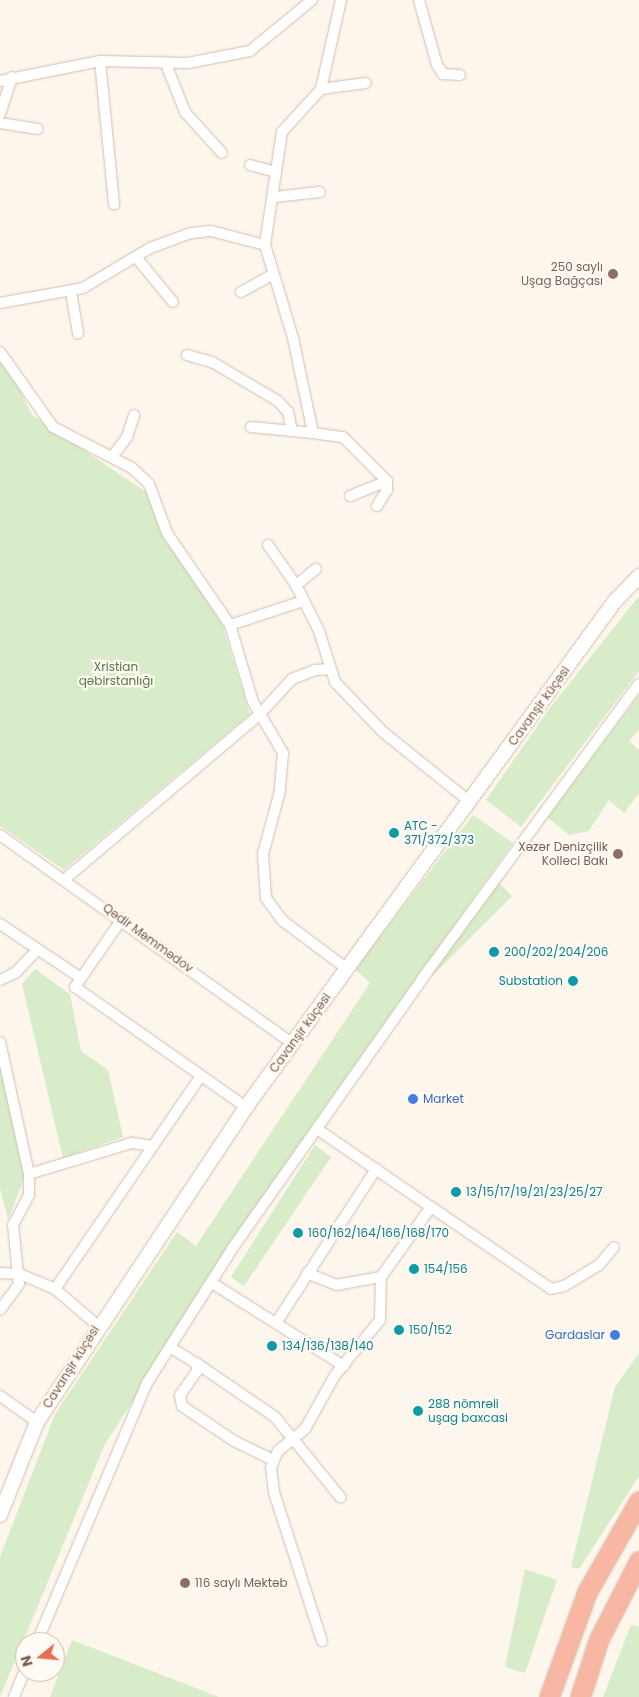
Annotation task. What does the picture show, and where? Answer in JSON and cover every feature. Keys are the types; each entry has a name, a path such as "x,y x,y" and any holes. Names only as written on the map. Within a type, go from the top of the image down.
{"highway":[{"path":"549,1697 586,1592 639,1501"},
{"path":"580,1697 599,1639 639,1562"}],"street":[{"path":"0,81 12,77 100,61 166,64 250,51 312,0"},
{"path":"313,433 293,338 272,275 265,245 275,197 276,172 282,132 321,89 341,0"},
{"path":"419,0 437,65 443,74 460,75"},
{"path":"100,61 114,204"},
{"path":"166,64 185,112 222,153"},
{"path":"0,114 12,77"},
{"path":"321,89 366,83"},
{"path":"0,123 38,128"},
{"path":"250,165 276,172"},
{"path":"275,197 320,192"},
{"path":"0,303 71,292 109,275 136,256 160,243 202,231 265,245"},
{"path":"136,256 173,302"},
{"path":"241,292 272,275"},
{"path":"71,292 78,332"},
{"path":"0,352 52,427 112,458 149,484 167,533 230,624 260,714 283,753 280,791 263,854 266,898 284,921 346,968"},
{"path":"187,355 212,362 278,401 288,412 292,431"},
{"path":"112,458 127,438 134,415"},
{"path":"250,427 342,437 387,481 387,490 377,506"},
{"path":"350,496 387,481"},
{"path":"268,545 296,585 319,631 330,670 347,697 383,732 470,802"},
{"path":"296,585 316,569"},
{"name":"Cavanşir küçəsi","path":"0,1515 37,1422 97,1325 246,1107 346,968 470,802 615,601 639,576"},
{"path":"230,624 303,601"},
{"path":"65,879 260,714 299,674 330,670"},
{"path":"41,1632 115,1451 146,1383 212,1283 222,1264 317,1129 639,684"},
{"name":"Qədir Məmmədov","path":"0,835 122,919 293,1044"},
{"path":"122,919 75,987 246,1107"},
{"path":"0,924 81,978"},
{"path":"0,980 15,973 38,949"},
{"path":"0,1042 29,1174 29,1195 13,1232 20,1274 0,1310"},
{"path":"55,1289 201,1076"},
{"path":"317,1129 551,1289 564,1286 600,1265 614,1247"},
{"path":"29,1174 132,1143 153,1146"},
{"path":"276,1323 376,1169"},
{"path":"322,1641 274,1492 274,1460 283,1446 294,1439 311,1422 344,1366 380,1320 381,1277 431,1207"},
{"path":"0,1273 20,1274 55,1289 97,1325"},
{"path":"307,1273 336,1286 381,1277"},
{"path":"212,1283 344,1366"},
{"path":"170,1347 275,1417 341,1498"},
{"path":"196,1363 197,1371 180,1395 182,1406 234,1441 274,1460"},
{"path":"0,1396 37,1422"},
{"path":"14,1697 20,1682"}],"green space":[{"name":"Xristian qəbirstanlığı","path":"5,359 32,415 146,492 161,532 222,624 250,714 64,870 0,826 0,362"},
{"path":"639,596 639,671 521,827 486,800 549,709"},
{"path":"639,695 639,729 629,741 639,750 639,793 624,813 609,800 589,831 569,835 547,817"},
{"path":"473,815 513,843 314,1122 105,1444 27,1632 15,1632 15,1661 0,1697 0,1557 55,1414 177,1232 196,1246 370,983 355,969"},
{"path":"498,882 512,896 432,976 418,962"},
{"path":"35,969 70,994 81,1051 108,1070 123,1137 63,1158 22,984"},
{"path":"0,1058 25,1176 8,1220 0,1188"},
{"path":"315,1145 331,1157 244,1286 231,1277"},
{"path":"639,1353 639,1476 579,1569 571,1567 615,1387"},
{"path":"525,1569 557,1580 525,1673 505,1667"},
{"path":"631,1625 639,1627 639,1697 603,1697"},
{"path":"72,1640 219,1697 50,1697 56,1682 65,1682 65,1658"}],"place":[{"name":"250 saylı Uşag Bağçası","path":"613,274"},
{"name":"ATC - 371/372/373","path":"394,833"},
{"name":"Xəzər Dənizçilik Kolleci Bakı","path":"618,854"},
{"name":"200/202/204/206","path":"494,952"},
{"name":"Substation","path":"573,981"},
{"name":"Market","path":"413,1099"},
{"name":"13/15/17/19/21/23/25/27","path":"456,1192"},
{"name":"160/162/164/166/168/170","path":"298,1233"},
{"name":"154/156","path":"414,1269"},
{"name":"150/152","path":"399,1330"},
{"name":"Gardaslar","path":"615,1335"},
{"name":"134/136/138/140","path":"272,1346"},
{"name":"288 nömrəli uşag baxcasi","path":"418,1411"},
{"name":"116 saylı Məktəb","path":"185,1583"}]}
